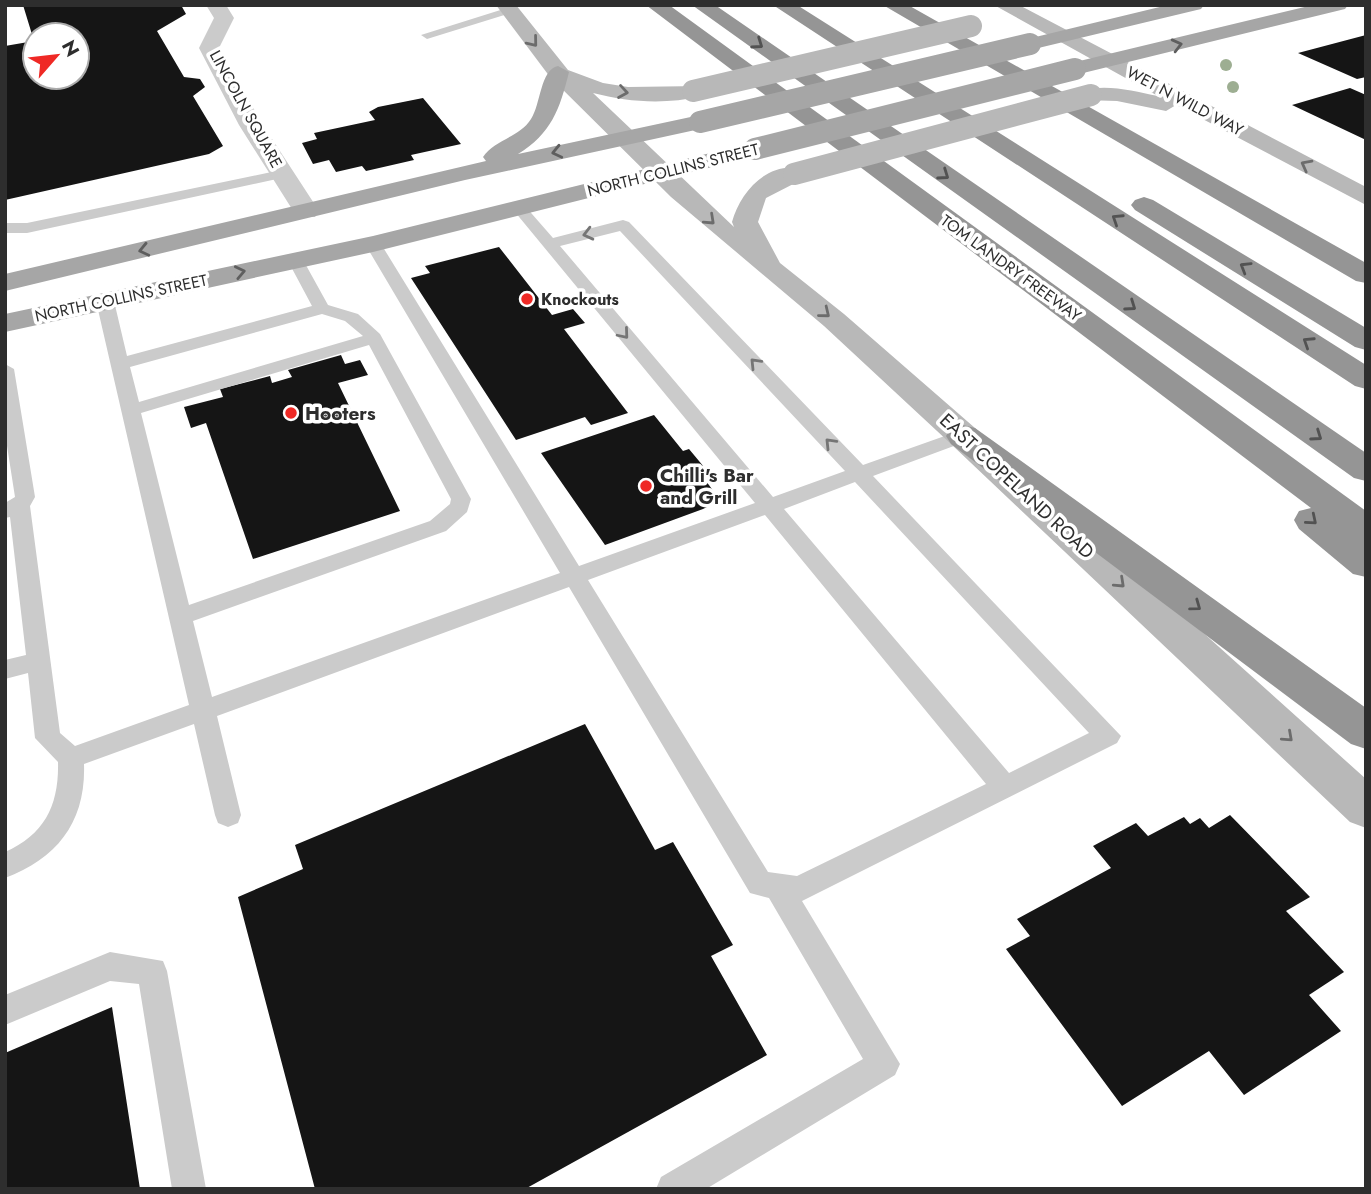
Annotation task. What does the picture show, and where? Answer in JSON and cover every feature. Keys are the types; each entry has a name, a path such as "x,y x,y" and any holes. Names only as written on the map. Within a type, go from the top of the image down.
{"highway":[{"name":"TOM LANDRY FREEWAY","path":"656,5 1366,530"},
{"path":"702,5 1366,470"},
{"path":"783,5 1366,379"},
{"path":"818,5 1366,341"},
{"path":"893,5 1366,275"},
{"path":"1007,71 1205,169 1366,256"},
{"path":"976,242 1366,564"},
{"path":"963,436 1366,731"}],"main road":[{"path":"5,283 465,173 700,122 1194,5"},
{"name":"NORTH COLLINS STREET","path":"5,323 373,244 520,209 1338,5"},
{"path":"465,173 532,137 550,106 558,72 581,83 624,93 661,96 693,91 971,26 984,19 994,6"},
{"name":"WET N WILD WAY","path":"994,6 1063,36 1366,197"},
{"name":"EAST COPELAND ROAD","path":"508,8 558,72 722,230 834,320 1366,808"},
{"path":"772,270 745,222 747,210 750,198 765,186 794,174 1091,95 1118,94 1148,98 1244,132"}],"street":[{"name":"LINCOLN SQUARE","path":"216,5 224,18 209,48 281,174 306,211"}],"lane":[{"path":"427,35 508,8"},
{"path":"5,229 27,228 281,174"},
{"path":"520,209 1005,787"},
{"path":"373,244 760,884 799,889 1108,736 623,225 550,244"},
{"path":"296,261 322,309"},
{"path":"105,301 228,815"},
{"path":"119,363 322,309 353,318 374,338 461,499 460,507 438,526 180,617"},
{"path":"131,410 374,338"},
{"path":"5,369 25,497 12,508 38,660 48,738 71,758 71,797 57,830 30,852 5,865"},
{"path":"71,758 963,436"},
{"path":"5,670 38,660"},
{"path":"673,1189 884,1064 778,887"},
{"path":"5,1010 110,967 152,971 189,1189"}],"building":[{"path":"23,5 181,5 186,14 157,31 184,77 200,79 205,87 193,96 223,146 209,154 5,200 5,46 21,43 21,91 91,91 91,21 28,21"},
{"path":"1366,35 1366,77 1357,79 1298,53"},
{"path":"1350,88 1366,95 1366,140 1292,105"},
{"path":"423,98 461,144 411,155 414,160 366,171 362,166 336,172 329,160 313,164 302,143 317,139 314,133 375,120 369,112 378,107"},
{"path":"499,247 552,315 573,309 585,323 564,329 628,413 591,425 585,417 516,440 411,278 430,273 425,266"},
{"path":"341,355 345,364 360,360 368,375 338,383 400,511 253,559 206,423 191,428 184,407 223,397 220,389 270,376 272,383 292,377 288,370"},
{"path":"654,415 683,451 689,449 709,473 702,475 716,495 711,505 703,509 605,545 541,453"},
{"path":"585,724 655,850 673,842 733,945 711,956 767,1055 525,1189 315,1189 238,897 303,869 295,845"},
{"path":"1230,815 1310,897 1286,911 1344,972 1309,995 1341,1031 1244,1095 1209,1051 1122,1106 1006,949 1030,936 1017,919 1111,868 1093,846 1136,823 1148,836 1184,817 1190,824 1200,818 1209,828"},
{"path":"112,1007 140,1189 5,1189 5,1053"}],"place":[{"name":"Knockouts","path":"527,299"},
{"name":"Hooters","path":"291,413"},
{"name":"Chilli's Bar and Grill","path":"646,486"}]}
